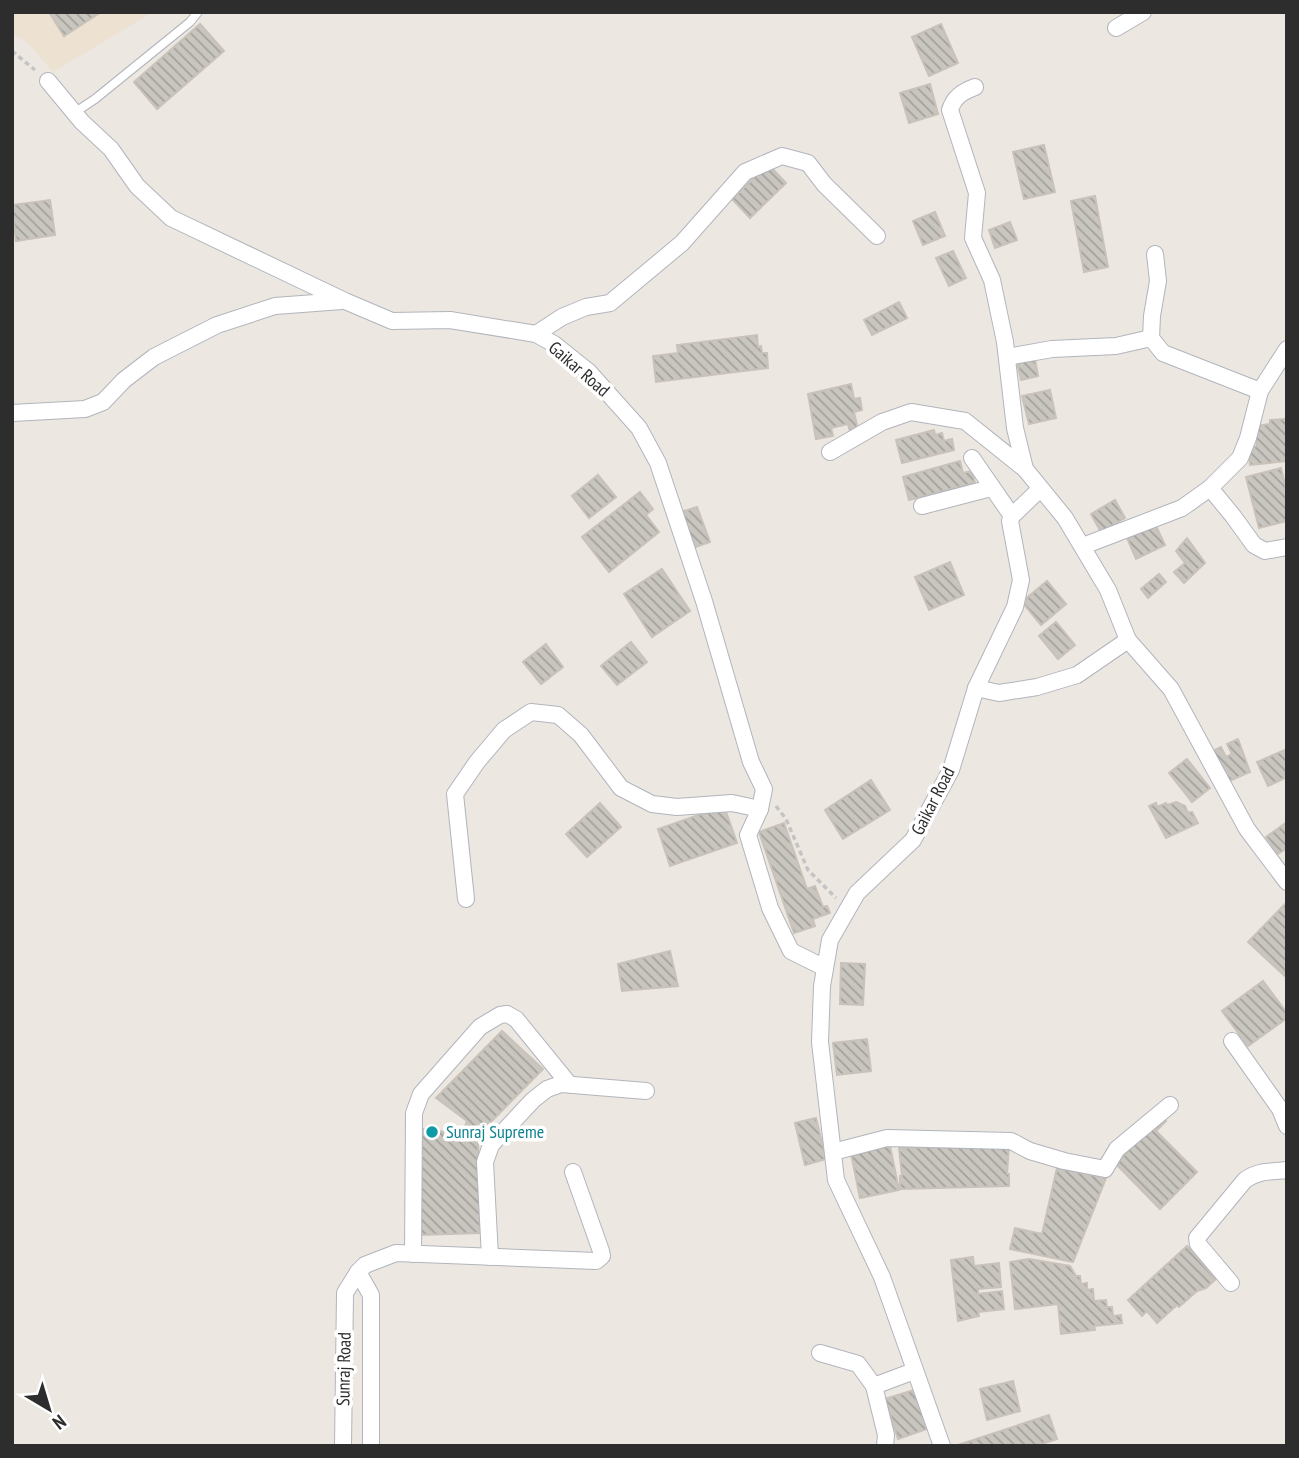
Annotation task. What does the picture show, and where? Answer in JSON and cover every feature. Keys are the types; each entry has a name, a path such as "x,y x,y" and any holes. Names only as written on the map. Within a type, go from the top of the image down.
{"street":[{"path":"1116,28 1143,12"},
{"path":"48,81 74,113 111,149 137,186 171,218 393,321 450,320 537,334 562,317 586,307 610,303 682,243 745,172 782,156 808,163 824,184 877,236"},
{"path":"975,87 961,93 950,110 977,193 973,238 992,280 1007,357 1015,428 1025,469"},
{"path":"1155,254 1158,281 1151,338 1163,353 1260,391"},
{"path":"12,413 85,409 103,401 124,380 154,357 217,325 275,306 345,301"},
{"name":"Gaikar Road","path":"537,334 589,372 639,428 658,463 704,601 751,762 764,789"},
{"path":"1007,357 1052,349 1116,346 1151,338"},
{"path":"1083,546 1182,508 1210,488 1240,458 1260,391 1287,349"},
{"path":"830,452 882,422 911,412 965,421 1025,469 1065,518 1083,546 1108,590 1128,640 1171,689 1247,829 1287,883"},
{"path":"972,458 1012,516 1040,489"},
{"path":"922,506 991,488"},
{"path":"1210,488 1254,545 1265,551 1287,548"},
{"name":"Gaikar Road","path":"942,1446 882,1277 836,1180 820,1042 822,986 830,940 857,893 913,840 951,770 976,688 1015,607 1021,580 1010,521 1012,516"},
{"path":"976,688 999,693 1037,687 1077,675 1128,640"},
{"path":"466,899 455,794 477,762 505,730 531,712 558,715 581,735 621,788 652,804 677,807 732,803 760,810"},
{"path":"764,789 760,810 748,835 770,908 791,951 825,968"},
{"path":"413,1254 414,1113 421,1094 480,1027 500,1015 507,1014 516,1019 569,1084"},
{"path":"1233,1041 1280,1109 1287,1126"},
{"path":"490,1257 486,1153 533,1100 547,1089 561,1084 646,1091"},
{"path":"833,1152 887,1138 1011,1141 1052,1158 1105,1169 1117,1149 1170,1105"},
{"path":"1231,1283 1198,1244 1197,1238 1245,1180 1265,1170 1287,1170"},
{"path":"372,1446 371,1295 358,1272 365,1265 396,1253 596,1261 600,1259 601,1251 573,1172"},
{"name":"Sunraj Road","path":"343,1446 345,1293 358,1272"},
{"path":"820,1353 858,1364 874,1386 886,1435 885,1446"},
{"path":"874,1386 914,1371"}],"lane":[{"path":"74,113 190,22 198,12"}],"path":[{"path":"12,51 48,81"},
{"path":"764,789 786,818 808,870 848,909"}],"shaded area":[{"path":"12,12 153,12 53,72 27,42 12,34"}],"building":[{"path":"49,12 101,12 64,36"},
{"path":"200,24 224,51 157,109 134,82"},
{"path":"941,24 958,63 929,76 912,37"},
{"path":"930,84 938,114 909,123 900,93"},
{"path":"1044,145 1055,192 1024,199 1013,152"},
{"path":"768,164 786,183 750,218 732,199"},
{"path":"1095,196 1108,267 1084,272 1071,201"},
{"path":"50,200 55,235 16,241 12,205"},
{"path":"935,212 945,236 923,245 913,221"},
{"path":"1010,222 1017,240 995,248 989,230"},
{"path":"953,251 966,278 949,286 936,258"},
{"path":"899,302 907,318 872,335 864,320"},
{"path":"757,335 758,347 761,346 762,353 767,353 768,368 656,382 653,356 678,353 677,345"},
{"path":"1034,354 1038,376 1021,380 1016,358"},
{"path":"851,384 854,399 860,398 862,410 854,412 858,430 850,432 848,424 831,428 833,436 816,439 808,394"},
{"path":"1050,390 1056,418 1029,424 1022,396"},
{"path":"1287,419 1287,461 1250,465 1248,447 1257,446 1255,426 1270,424 1270,420"},
{"path":"934,430 935,435 942,433 944,441 952,439 954,450 902,463 896,440"},
{"path":"960,461 963,473 972,471 975,483 909,500 903,477"},
{"path":"1281,468 1287,492 1287,521 1259,528 1246,477"},
{"path":"598,475 616,497 589,518 572,496"},
{"path":"640,492 653,509 646,515 659,532 609,572 582,537"},
{"path":"1115,500 1125,518 1101,532 1091,514"},
{"path":"697,507 710,542 693,548 681,512"},
{"path":"1155,524 1165,545 1136,559 1127,538"},
{"path":"1187,538 1205,563 1184,583 1174,572 1185,563 1176,551"},
{"path":"950,562 964,595 929,610 915,577"},
{"path":"662,569 690,611 652,637 624,594"},
{"path":"1159,574 1166,582 1148,598 1141,589"},
{"path":"1047,581 1066,604 1041,625 1022,602"},
{"path":"1056,622 1075,645 1058,659 1039,636"},
{"path":"631,642 647,662 617,685 601,666"},
{"path":"546,644 563,667 541,684 523,662"},
{"path":"1238,739 1250,772 1227,782 1213,751 1221,747 1226,757 1232,754 1227,744"},
{"path":"1287,749 1287,777 1268,786 1257,762"},
{"path":"1187,759 1210,788 1192,802 1169,773"},
{"path":"871,780 890,810 843,839 825,810"},
{"path":"1176,802 1185,806 1188,813 1192,812 1198,823 1166,838 1149,806 1156,803 1157,807"},
{"path":"600,803 621,827 587,857 566,834"},
{"path":"724,806 737,843 670,866 658,829"},
{"path":"1287,822 1287,848 1278,854 1266,837"},
{"path":"784,823 807,889 815,886 823,907 827,906 830,913 813,919 815,926 794,933 759,832"},
{"path":"1287,902 1287,978 1248,942"},
{"path":"670,951 678,986 622,991 618,964"},
{"path":"841,963 865,964 863,1005 840,1004"},
{"path":"1263,981 1287,1013 1287,1018 1248,1046 1222,1011"},
{"name":"Sunraj Supreme","path":"502,1031 543,1069 478,1135 480,1233 420,1235 422,1129 462,1134 467,1121 436,1098"},
{"path":"867,1039 871,1071 837,1075 833,1043"},
{"path":"1160,1115 1166,1121 1156,1131 1197,1172 1160,1209 1115,1163 1128,1151 1126,1148"},
{"path":"816,1118 826,1159 805,1165 795,1123"},
{"path":"889,1141 899,1190 860,1198 850,1149"},
{"path":"1009,1145 1009,1186 900,1189 902,1176 899,1148"},
{"path":"1057,1168 1106,1178 1073,1262 1010,1249 1015,1228 1042,1234"},
{"path":"1187,1246 1216,1279 1179,1307 1177,1305 1157,1323 1147,1311 1142,1316 1128,1300"},
{"path":"973,1257 974,1266 999,1263 1001,1287 978,1289 978,1294 1002,1291 1004,1309 978,1312 979,1316 958,1321 951,1260"},
{"path":"1029,1259 1070,1266 1076,1276 1080,1276 1081,1284 1087,1283 1087,1290 1093,1289 1094,1301 1106,1300 1107,1307 1112,1307 1113,1316 1121,1315 1122,1323 1061,1334 1058,1304 1015,1309 1010,1262"},
{"path":"1013,1381 1020,1411 987,1420 980,1389"},
{"path":"914,1390 927,1429 898,1439 885,1399"},
{"path":"1049,1415 1057,1439 1035,1446 955,1446"}],"place":[{"name":"Sunraj Supreme","path":"432,1132"}]}
